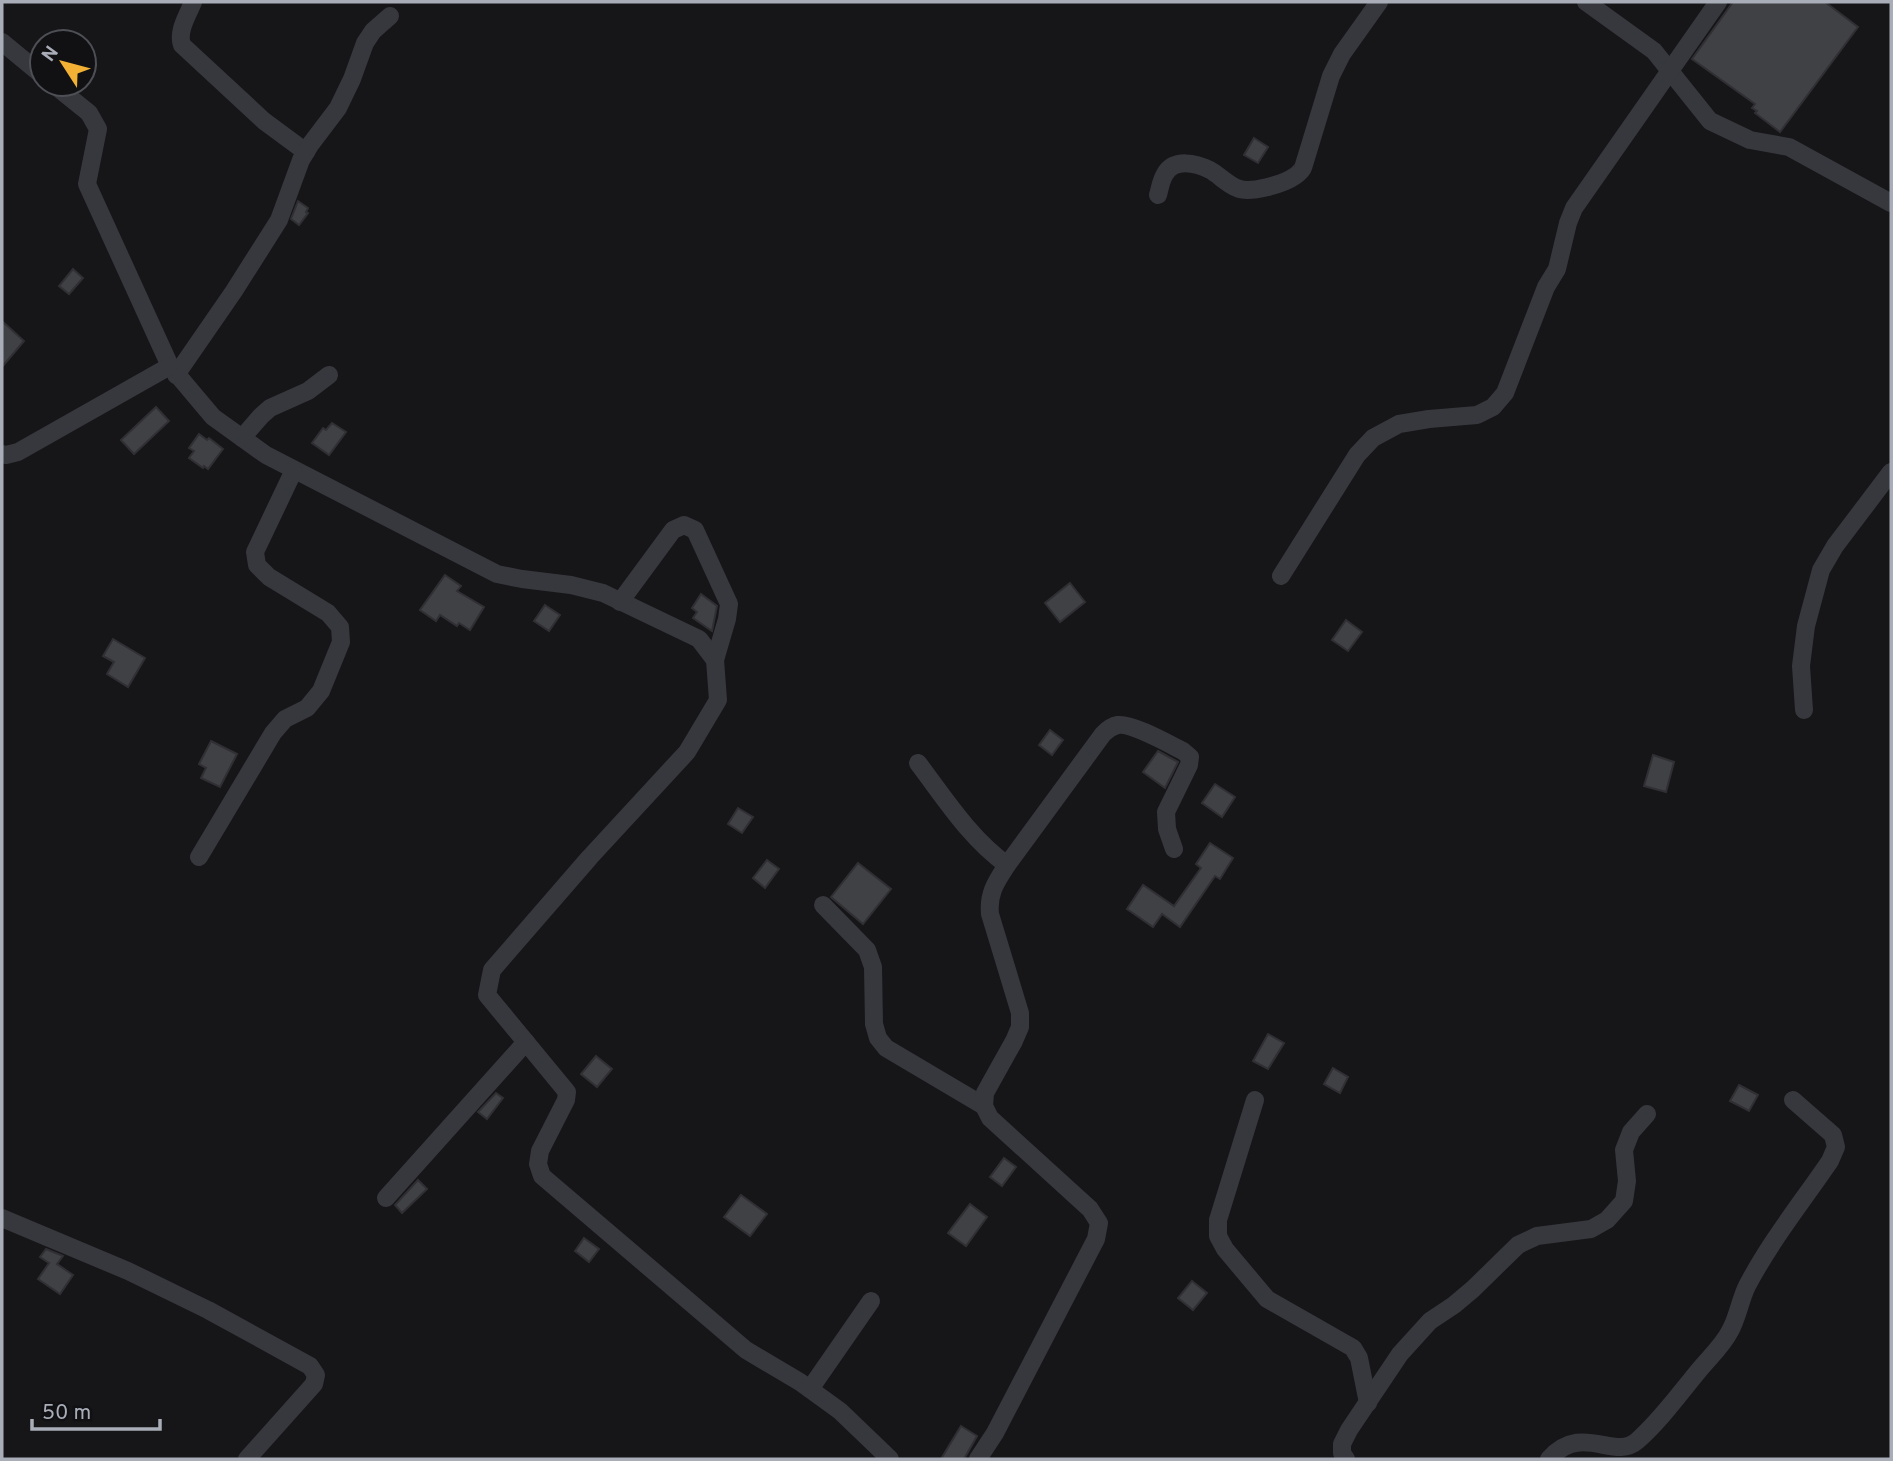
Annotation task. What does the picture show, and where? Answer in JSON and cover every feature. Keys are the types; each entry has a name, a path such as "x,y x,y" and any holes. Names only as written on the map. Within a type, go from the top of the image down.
{"street":[{"path":"193,2 181,32 182,45 264,121 306,152"},
{"path":"1158,195 1163,176 1169,168 1181,163 1194,164 1209,170 1237,188 1247,191 1256,191 1296,176 1303,169 1331,76 1342,54 1379,2"},
{"path":"1586,2 1654,51 1710,121 1750,140 1790,147 1891,203"},
{"path":"1281,576 1357,455 1373,438 1399,424 1477,415 1493,407 1505,393 1546,287 1557,269 1574,208 1718,2"},
{"path":"2,454 18,452 173,370 234,291 279,220 306,152 338,108 365,43 373,31 390,16"},
{"path":"2,43 28,64"},
{"path":"70,98 89,113 98,129 87,184 173,370 213,417 266,455 497,574 571,585 603,593 699,639 715,660"},
{"path":"242,438 270,408 308,391 329,375"},
{"path":"199,857 274,733 285,719 307,708 321,691 341,642 340,627 328,613 269,578 257,565 255,552 294,470"},
{"path":"1804,710 1801,666 1806,626 1821,570 1835,546 1891,472"},
{"path":"620,602 673,530 684,525 695,530 729,604 715,660 718,700 687,752 590,857 492,970 487,995 567,1092 566,1100 540,1151 538,1164 542,1176 746,1350 810,1389 840,1411 890,1459"},
{"path":"978,1459 1001,1421 1096,1239 1099,1223 1090,1209 990,1118 984,1106 985,1093 1020,1027 1020,1013 990,914 989,901 994,886 1007,865 1102,734 1120,724 1173,746 1190,757 1189,765 1166,812 1165,821 1174,849"},
{"path":"918,763 973,836 987,851 1007,865"},
{"path":"823,905 867,950 873,967 874,1024 878,1038 886,1048 984,1106"},
{"path":"386,1198 526,1042"},
{"path":"1255,1100 1218,1220 1218,1236 1225,1249 1267,1299 1353,1348 1359,1358 1368,1403"},
{"path":"1549,1459 1573,1443 1592,1442 1621,1448 1634,1444 1652,1427 1729,1334 1746,1288 1830,1161 1836,1147 1833,1135 1793,1100"},
{"path":"1346,1459 1342,1453 1342,1444 1401,1354 1430,1321 1473,1289 1518,1245 1537,1236 1591,1229 1606,1220 1624,1201 1627,1181 1624,1150 1631,1132 1647,1115"},
{"path":"2,1218 128,1271 197,1304 310,1366 316,1374 314,1384 247,1459"},
{"path":"810,1389 871,1301"}],"building":[{"path":"1733,2 1825,2 1858,27 1780,132 1755,113 1757,111 1752,108 1755,104 1692,59"},
{"path":"1254,138 1268,147 1258,163 1244,155"},
{"path":"298,201 308,208 308,213 299,225 291,219"},
{"path":"73,269 83,278 69,294 59,286"},
{"path":"2,321 24,341 2,367"},
{"path":"156,407 169,421 134,454 121,440"},
{"path":"332,423 346,432 329,455 312,443 323,428 326,430"},
{"path":"199,434 223,449 208,469 189,458 194,451 189,448"},
{"path":"445,575 461,586 457,591 484,607 470,630 459,623 457,626 440,615 436,621 420,610"},
{"path":"1070,583 1085,602 1060,622 1045,603"},
{"path":"701,594 717,606 712,631 693,618 697,612 692,608"},
{"path":"545,605 560,615 549,631 534,621"},
{"path":"1346,620 1362,632 1348,651 1332,640"},
{"path":"113,639 145,658 128,687 107,674 114,662 103,656"},
{"path":"1050,730 1063,740 1052,755 1039,745"},
{"path":"211,741 237,754 220,787 201,778 206,768 199,764"},
{"path":"1158,751 1178,762 1165,788 1143,772"},
{"path":"1653,755 1674,762 1666,792 1644,786"},
{"path":"1215,784 1235,797 1222,817 1202,803"},
{"path":"738,808 753,817 742,833 728,824"},
{"path":"1210,843 1233,858 1220,879 1215,876 1180,927 1162,914 1153,927 1127,909 1143,885 1174,906 1201,868 1196,864"},
{"path":"767,860 779,869 765,888 753,878"},
{"path":"858,863 891,889 863,924 831,897"},
{"path":"1268,1034 1284,1043 1268,1069 1253,1061"},
{"path":"596,1056 612,1069 597,1087 581,1074"},
{"path":"1333,1068 1348,1077 1340,1093 1324,1084"},
{"path":"1739,1085 1758,1095 1749,1111 1730,1101"},
{"path":"496,1093 503,1098 487,1119 478,1112"},
{"path":"1004,1158 1016,1167 1002,1186 990,1177"},
{"path":"418,1180 427,1189 402,1213 395,1205"},
{"path":"741,1195 767,1214 750,1236 724,1217"},
{"path":"970,1204 987,1217 966,1246 948,1233"},
{"path":"584,1238 599,1249 589,1262 575,1251"},
{"path":"46,1249 63,1256 57,1264 73,1275 60,1294 38,1279 49,1263 40,1257"},
{"path":"1192,1281 1207,1293 1193,1310 1178,1298"},
{"path":"961,1426 977,1436 964,1459 941,1459"}]}
